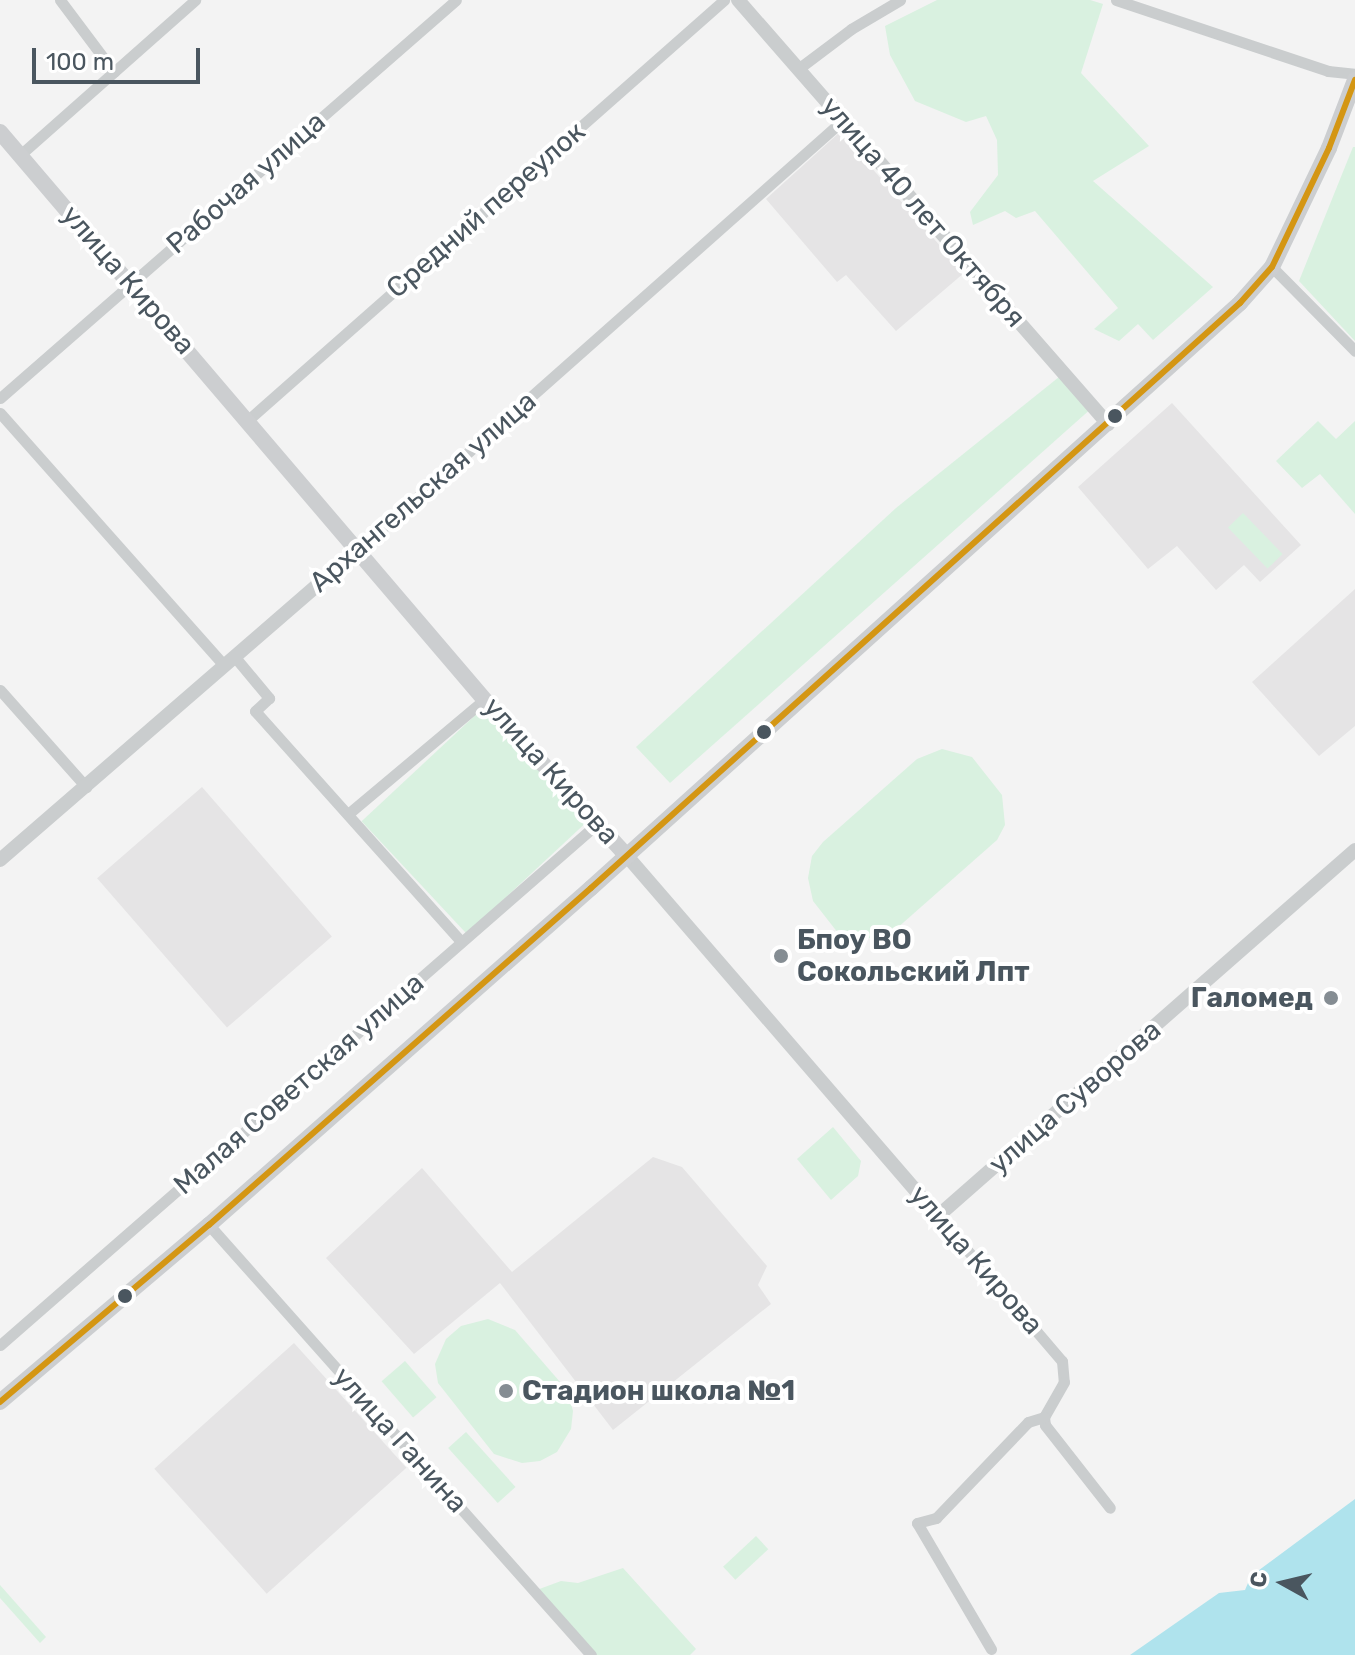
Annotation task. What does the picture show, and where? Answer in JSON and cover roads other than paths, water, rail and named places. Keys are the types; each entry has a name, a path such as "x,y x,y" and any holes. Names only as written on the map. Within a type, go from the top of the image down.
{"main road":[{"path":"0,1402 209,1225 627,856 1240,303 1272,267 1329,148 1355,80"},
{"name":"улица Кирова","path":"0,132 485,699 627,856"}],"street":[{"path":"60,0 114,72"},
{"path":"20,155 195,0"},
{"name":"Рабочая улица","path":"0,398 456,0"},
{"name":"Средний переулок","path":"248,420 724,0"},
{"name":"улица 40 лет Октября","path":"738,0 1108,424"},
{"path":"798,69 851,29 900,0"},
{"path":"1116,0 1328,71 1355,74"},
{"name":"Архангельская улица","path":"0,860 358,550 843,120"},
{"path":"1272,267 1355,351"},
{"path":"0,413 229,660 269,698 255,711 461,941"},
{"path":"0,690 86,787"},
{"path":"348,814 485,699"},
{"name":"Малая Советская улица","path":"0,1345 598,823"},
{"name":"улица Суворова","path":"938,1216 1355,850"},
{"name":"улица Кирова","path":"627,856 1062,1361 1064,1382 1044,1417"},
{"name":"улица Ганина","path":"209,1225 591,1655"},
{"path":"991,1649 917,1523 936,1518 1028,1422 1044,1417 1045,1425 1110,1508"}],"water":[{"path":"1355,1499 1355,1655 1130,1655 1219,1593 1245,1590 1251,1576"}],"place":[{"name":"Бпоу ВО Сокольский Лпт","path":"781,956"},
{"name":"Галомед","path":"1331,998"},
{"name":"Стадион школа №1","path":"506,1391"}]}
